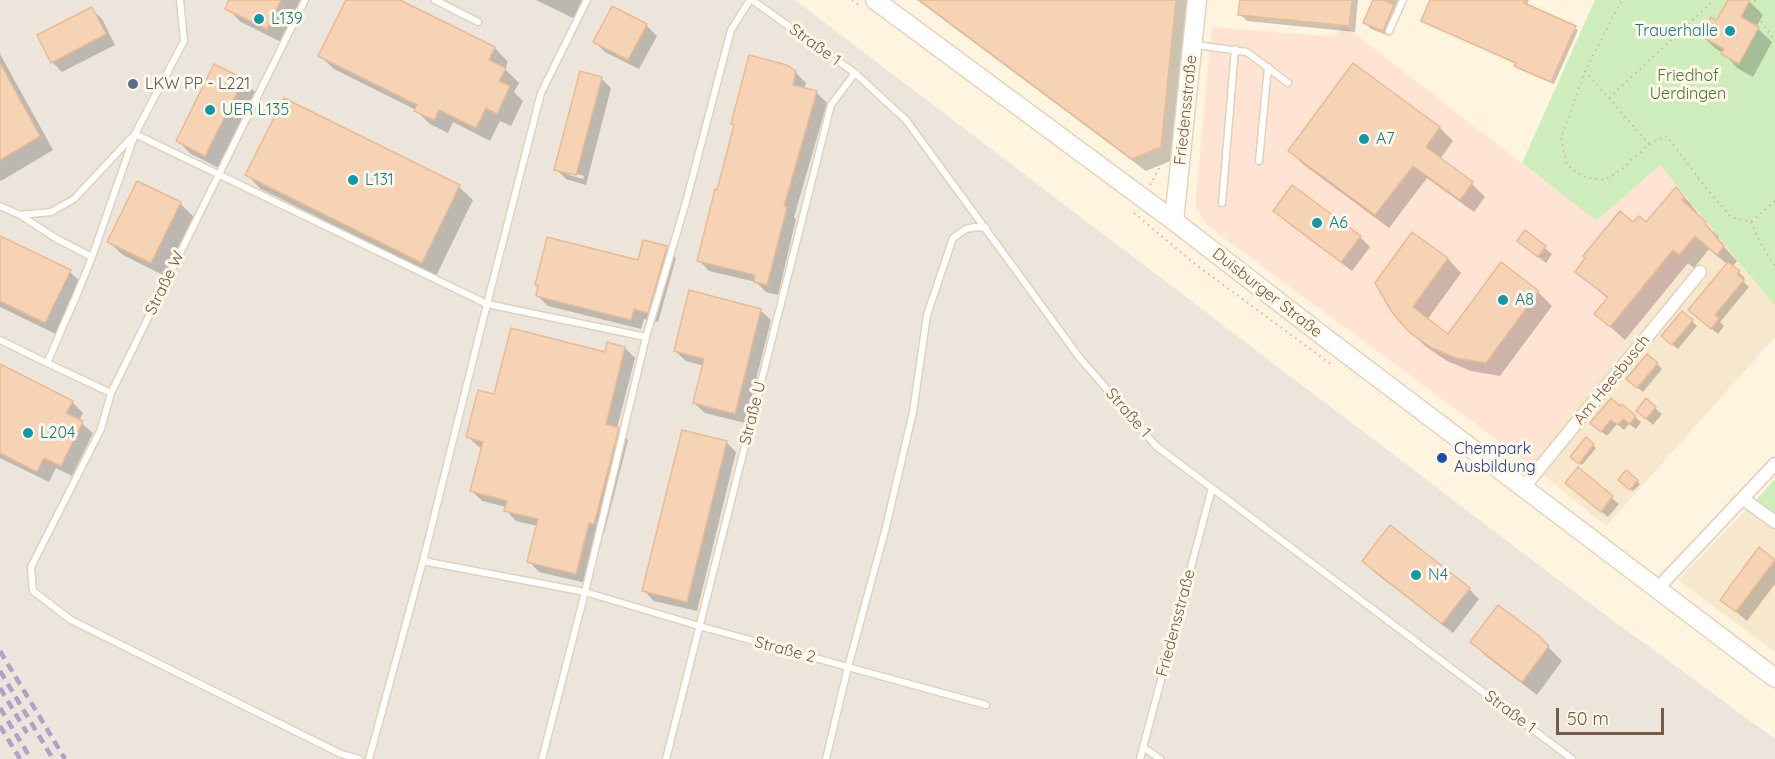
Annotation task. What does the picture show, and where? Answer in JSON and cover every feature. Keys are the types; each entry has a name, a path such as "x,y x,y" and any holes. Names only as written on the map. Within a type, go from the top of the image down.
{"main road":[{"name":"Duisburger Straße","path":"875,0 1174,221 1775,678"},
{"name":"Friedensstraße","path":"1174,221 1197,0"}],"street":[{"name":"Am Heesbusch","path":"1524,487 1700,272"},
{"path":"1658,588 1775,464"},
{"path":"1743,499 1775,522"}],"lane":[{"path":"47,363 92,257 135,135 184,41 180,0"},
{"name":"Straße W","path":"305,0 111,393 101,429 31,567 33,591 71,620 341,754 359,759"},
{"path":"435,0 478,22"},
{"path":"369,759 423,561 541,93 587,0"},
{"path":"542,759 646,337 686,202 731,30 751,0"},
{"name":"Straße 1","path":"751,0 855,74 906,120 1079,357 1156,446 1572,759"},
{"path":"1389,31 1403,0"},
{"path":"1192,45 1247,51 1287,83"},
{"path":"1221,203 1235,49"},
{"path":"1259,161 1268,67"},
{"name":"Straße U","path":"666,759 831,105 855,74"},
{"path":"135,135 487,304 646,337"},
{"path":"20,215 51,212 74,199 135,135"},
{"path":"0,206 20,215 57,239 92,257"},
{"path":"826,759 913,412 927,315 953,238 966,229 986,228"},
{"path":"0,340 111,393"},
{"name":"Friedensstraße","path":"1140,759 1212,488"},
{"name":"Straße 2","path":"423,561 585,592 699,626 986,705"},
{"path":"1143,747 1160,759"},
{"path":"1559,759 1564,753"}],"path":[{"path":"1622,0 1585,71 1562,138 1567,165 1583,177 1605,180 1622,169 1649,144 1667,136 1731,217 1750,222 1775,266"},
{"path":"1609,98 1714,0"},
{"path":"1755,0 1754,12 1775,41"},
{"path":"1585,71 1649,144"},
{"path":"1750,222 1775,201"}],"shaded area":[{"path":"0,0 795,0 1569,588 1775,739 1775,759 0,759"},
{"path":"1342,24 1596,221 1660,165 1713,230 1530,464 1208,226 1195,206 1212,27 1334,37"},
{"path":"1713,230 1775,306 1775,337 1606,526 1530,464"},
{"path":"1756,500 1775,514 1775,652 1678,580"}],"green space":[{"name":"Friedhof Uerdingen","path":"1595,0 1775,0 1775,306 1660,165 1596,221 1522,163"},
{"path":"1775,479 1775,514 1756,500"}],"building":[{"name":"L139","path":"229,0 281,0 267,29 225,9"},
{"path":"346,0 400,0 495,47 489,60 506,68 499,81 510,86 497,114 486,108 476,128 439,110 434,120 414,111 417,105 318,56"},
{"path":"919,0 1176,0 1161,147 1132,159"},
{"path":"1240,0 1352,0 1349,26 1238,15"},
{"path":"1373,0 1383,0 1394,5 1383,31 1363,23"},
{"path":"1430,0 1525,0 1524,3 1576,26 1551,82 1514,66 1516,63 1421,21"},
{"name":"Trauerhalle","path":"1728,0 1750,0 1741,17 1759,27 1739,64 1721,54 1724,49 1701,36 1711,17 1716,21"},
{"path":"612,6 647,24 628,60 593,42"},
{"path":"92,7 106,34 51,63 37,35"},
{"path":"749,55 787,65 796,71 793,85 817,91 784,206 787,207 767,285 754,282 755,275 697,261 734,125 731,124"},
{"path":"0,63 40,136 0,160"},
{"name":"A7","path":"1353,63 1440,127 1426,147 1473,182 1460,200 1413,166 1375,215 1288,151"},
{"name":"UER L135","path":"214,64 244,79 205,156 176,141"},
{"path":"580,71 602,77 576,175 554,170"},
{"name":"L131","path":"284,98 460,185 422,263 245,175"},
{"path":"137,181 181,202 151,263 107,242"},
{"name":"A6","path":"1292,185 1361,236 1341,262 1273,211"},
{"path":"1676,187 1684,197 1682,200 1706,222 1705,224 1724,246 1717,255 1695,236 1679,255 1673,250 1610,327 1594,314 1608,297 1575,272 1585,258 1583,256 1620,211 1633,222 1639,216 1646,222"},
{"path":"1525,230 1546,246 1538,257 1517,241"},
{"name":"A8","path":"1412,232 1448,258 1413,307 1448,334 1501,262 1539,291 1486,363 1456,358 1432,348 1409,332 1392,312 1375,283"},
{"path":"0,236 71,270 45,323 0,301"},
{"path":"547,237 638,260 643,240 667,246 648,313 634,309 631,320 536,296 538,286 535,285"},
{"path":"1728,262 1740,271 1737,274 1744,280 1715,315 1719,318 1711,329 1688,310"},
{"path":"689,290 761,309 735,414 693,403 704,359 674,351"},
{"path":"1682,311 1693,320 1672,345 1661,336"},
{"path":"511,328 605,352 607,342 625,347 606,424 619,428 594,524 589,523 576,574 527,562 538,519 504,511 507,501 470,491 483,442 466,437 478,390 494,394"},
{"path":"1647,354 1658,363 1637,388 1626,379"},
{"name":"L204","path":"0,364 73,401 66,413 83,421 61,466 44,458 37,472 0,453"},
{"path":"1611,398 1636,416 1630,424 1623,419 1618,425 1611,420 1601,432 1590,423"},
{"path":"1646,398 1656,407 1646,419 1636,411"},
{"path":"682,430 727,441 687,602 642,591"},
{"path":"1586,437 1594,444 1579,464 1570,457"},
{"path":"1578,467 1613,496 1601,512 1565,483"},
{"path":"1626,470 1638,480 1630,490 1618,480"},
{"name":"N4","path":"1390,525 1470,588 1442,624 1362,561"},
{"path":"1759,547 1775,560 1736,612 1720,600"},
{"path":"1498,605 1537,634 1549,646 1522,682 1470,642"}],"railway":[{"path":"0,651 65,759"},
{"path":"0,671 53,759"},
{"path":"0,688 27,733"},
{"path":"0,708 31,759"},
{"path":"0,726 20,759"}],"place":[{"name":"L139","path":"259,19"},
{"name":"Trauerhalle","path":"1730,31"},
{"name":"LKW PP - L221","path":"133,84"},
{"name":"UER L135","path":"210,110"},
{"name":"A7","path":"1364,139"},
{"name":"L131","path":"353,180"},
{"name":"A6","path":"1317,223"},
{"name":"A8","path":"1503,300"},
{"name":"L204","path":"28,433"},
{"name":"Chempark Ausbildung","path":"1442,458"},
{"name":"N4","path":"1416,575"}]}
